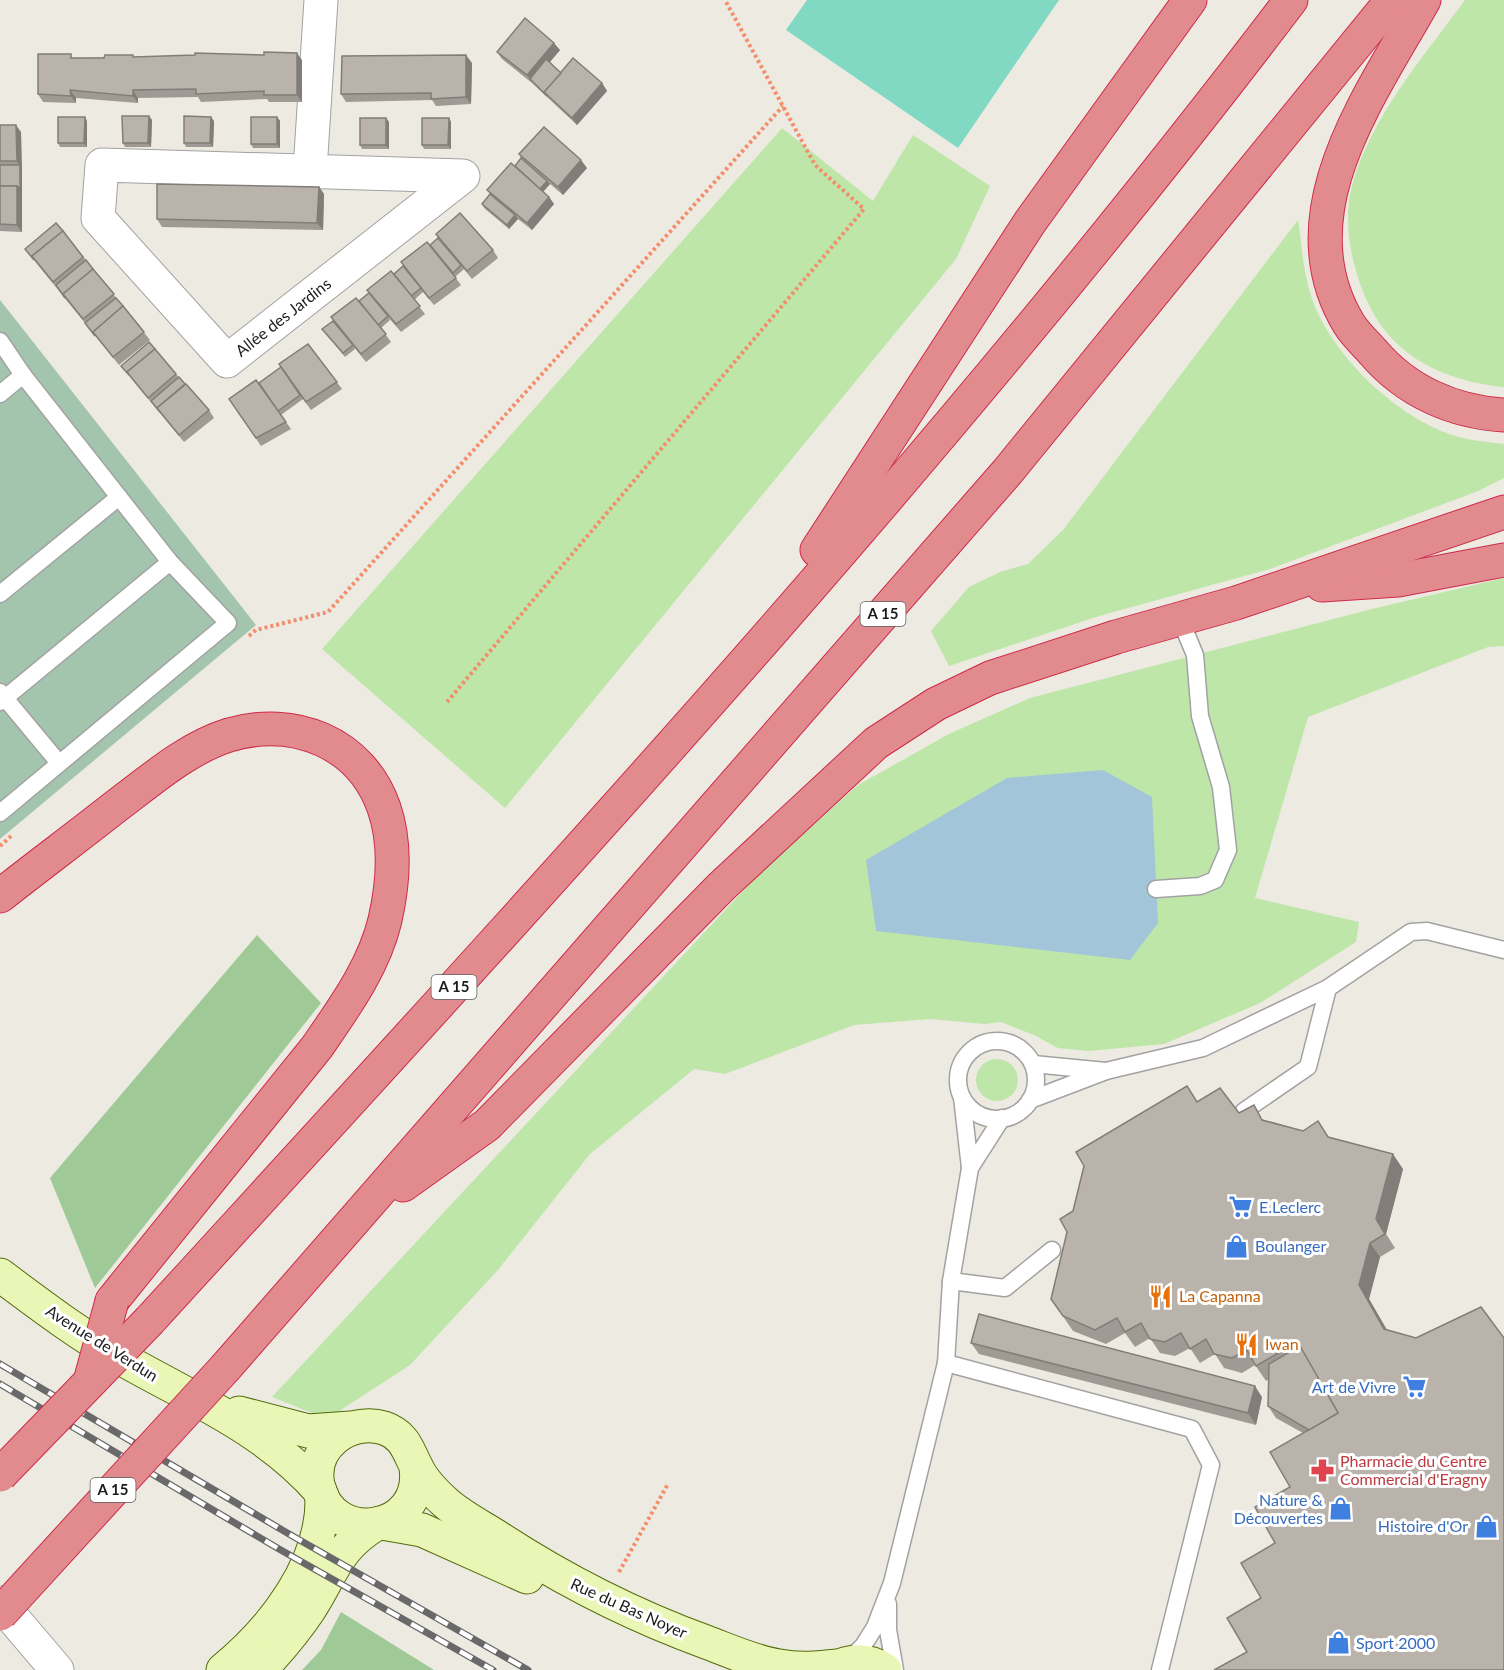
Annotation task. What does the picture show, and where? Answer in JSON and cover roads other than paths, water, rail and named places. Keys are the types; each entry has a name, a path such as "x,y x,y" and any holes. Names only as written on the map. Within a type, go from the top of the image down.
{"highway":[{"path":"753,650 1030,222 1190,0"},
{"name":"A 15","path":"0,1475 150,1320 467,973 753,650 956,416 1189,134 1291,0"},
{"name":"A 15","path":"0,1614 226,1367 360,1216 1008,471 1392,0"},
{"path":"1424,0 1351,132 1330,186 1324,233 1330,280 1349,324 1397,376 1419,391 1458,408 1504,415"},
{"path":"360,1216 487,1125 722,886 876,743 936,704 990,678 1278,588 1504,512"},
{"path":"1278,588 1398,580 1504,560"},
{"path":"0,896 161,772 208,743 258,728 285,728 310,734 332,744 357,764 371,783 384,808 390,833 391,889 385,923 369,963 346,1004 316,1047 112,1301 90,1382"}],"main road":[{"name":"Avenue de Verdun","path":"0,1275 122,1359 208,1404 283,1454 321,1493"},
{"name":"Avenue de Verdun","path":"208,1404 308,1431 351,1428"},
{"path":"223,1670 269,1624 297,1582 319,1530 321,1493 318,1475 322,1453 336,1436 351,1428 372,1425 393,1432 409,1448 417,1468 415,1490 408,1504 396,1516 358,1534 346,1547 309,1611 260,1670"},
{"name":"Rue du Bas Noyer","path":"417,1468 436,1493 458,1512 544,1567 616,1606 685,1634 778,1666 839,1667 868,1662 885,1670"},
{"path":"321,1493 331,1510 344,1520 360,1525 379,1524"},
{"name":"Rue du Bas Noyer","path":"379,1524 411,1527 437,1535 527,1577 633,1632 727,1670"}],"street":[{"path":"310,170 321,0"},
{"name":"Allée des Jardins","path":"102,165 310,170 463,176 227,361 98,218 102,165"},
{"path":"0,1603 45,1662"}],"lane":[{"path":"0,341 23,375 170,562 228,623 0,813"},
{"path":"0,394 23,375"},
{"path":"0,594 118,497"},
{"path":"59,763 2,697 170,562"},
{"path":"1156,889 1200,886 1215,880 1228,850 1221,786 1200,716 1195,655 1180,619"},
{"path":"962,1097 979,1114 1002,1118 1013,1115 1030,1100 1106,1071 1203,1048 1328,988 1411,932 1427,931 1504,950"},
{"path":"1244,1112 1308,1067 1328,988"},
{"path":"895,1670 888,1630 889,1597 946,1363 951,1281 970,1168 962,1097 958,1086 962,1062 969,1052 980,1045 992,1041 1010,1043 1026,1054 1033,1065 1035,1089 1030,1100"},
{"path":"1033,1065 1106,1071"},
{"path":"970,1168 1002,1118"},
{"path":"951,1281 1005,1287 1052,1250"},
{"path":"946,1363 1192,1429 1211,1466 1160,1670"},
{"path":"839,1667 863,1646 889,1597"}],"water":[{"path":"1103,770 1152,797 1158,923 1130,960 876,931 866,860 1007,778"}],"railway":[{"path":"0,1364 289,1534 528,1670"},
{"path":"0,1384 279,1549 493,1670"}],"place":[{"name":"E.Leclerc","path":"1241,1207"},
{"name":"Boulanger","path":"1237,1246"},
{"name":"La Capanna","path":"1161,1296"},
{"name":"Iwan","path":"1247,1344"},
{"name":"Art de Vivre","path":"1414,1387"},
{"name":"Pharmacie du Centre Commercial d'Eragny","path":"1322,1470"},
{"name":"Nature & Découvertes","path":"1341,1509"},
{"name":"Histoire d'Or","path":"1486,1526"},
{"name":"Sport 2000","path":"1338,1643"}]}
